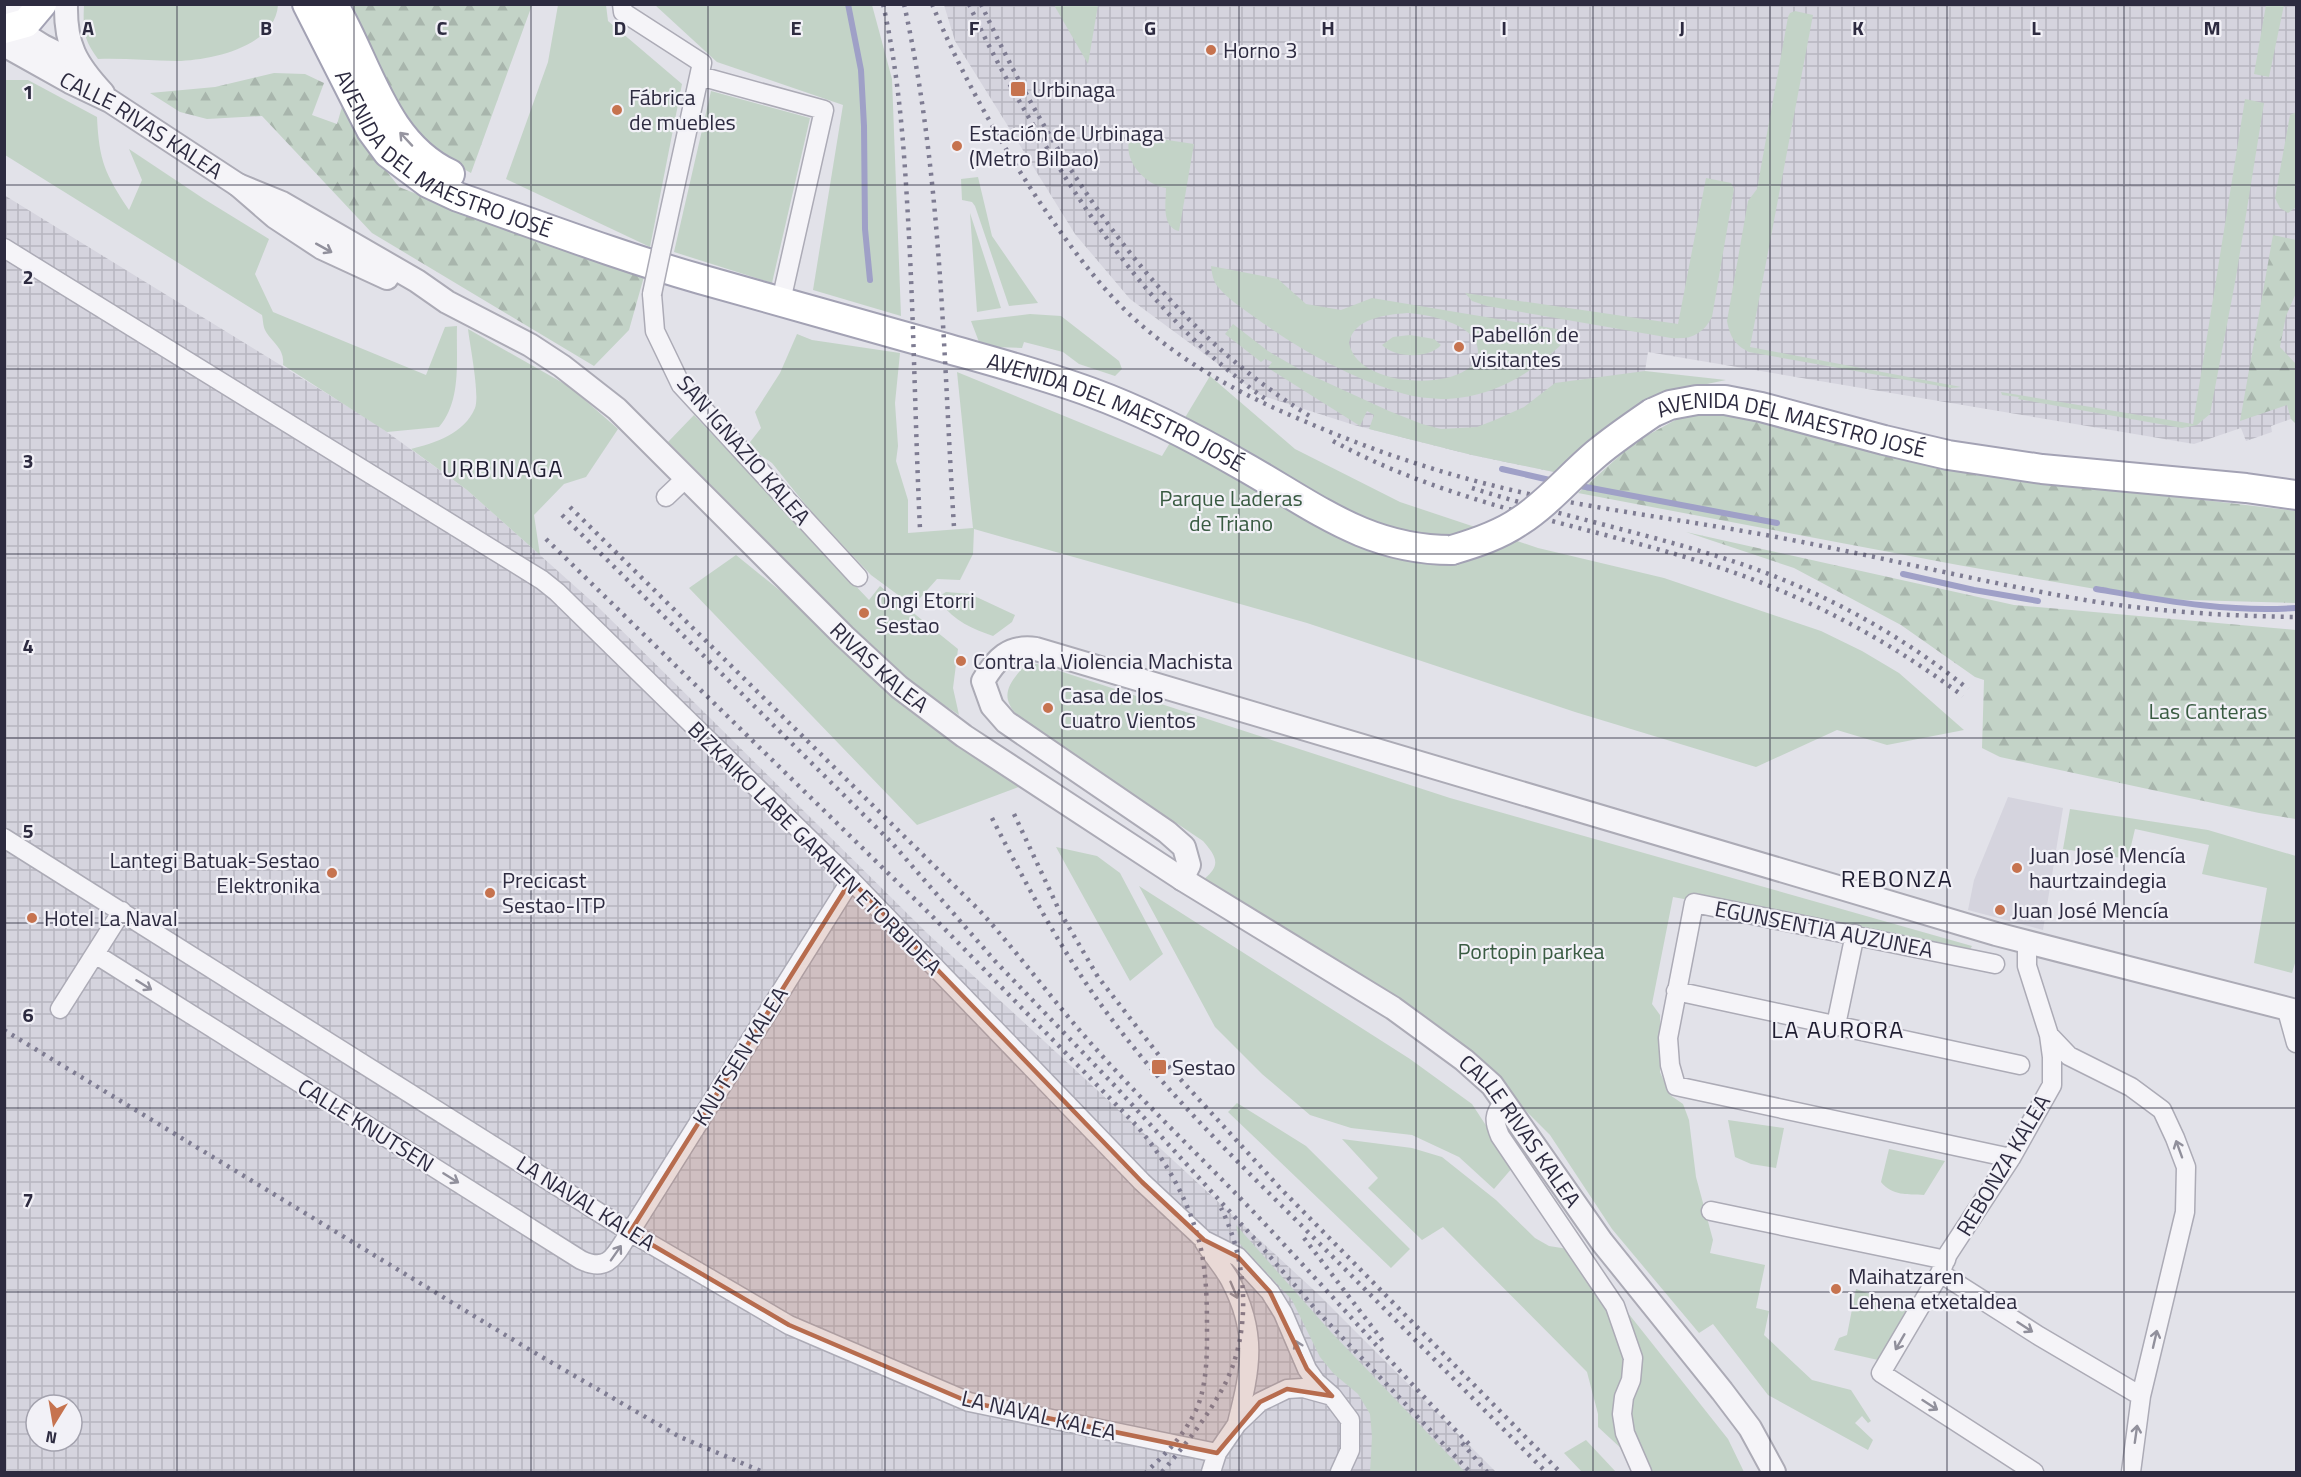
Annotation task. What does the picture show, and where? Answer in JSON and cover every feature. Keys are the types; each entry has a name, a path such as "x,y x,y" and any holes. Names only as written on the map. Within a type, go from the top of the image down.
{"main road":[{"path":"9,30 26,23 42,4"},
{"name":"AVENIDA DEL MAESTRO JOSÉ","path":"307,4 371,130 388,153 408,170 428,183 458,197 626,251"},
{"name":"AVENIDA DEL MAESTRO JOSÉ","path":"333,4 377,96 404,140 445,172 626,251 699,279 1000,363 1090,392 1183,434 1363,534 1384,542 1452,550 1484,540 1519,522 1543,504 1623,432 1652,413 1670,405 1697,400 1725,400 1761,407 1948,455 2042,469 2246,488 2296,495"}],"street":[{"path":"66,4 67,30 88,84"},
{"path":"622,4 623,12 701,70 824,110 781,301"},
{"path":"9,30 15,39 36,54 88,84"},
{"name":"CALLE RIVAS KALEA","path":"9,30 43,46 88,84 238,185 282,203 417,281 447,302 530,345 599,393 617,409"},
{"name":"SAN IGNAZIO KALEA","path":"701,70 652,294 656,331 681,385 858,577"},
{"name":"BIZKAIKO LABE GARAIEN ETORBIDEA","path":"4,248 542,580 557,592 851,880 1142,1182 1204,1240"},
{"name":"RIVAS KALEA","path":"617,409 844,636 899,687 964,736 1182,879"},
{"path":"666,497 686,478"},
{"path":"1182,879 1190,865 1184,847 1161,828 1006,722 992,706 988,673 1011,651 1022,647 1036,649 2027,942 2291,1009 2296,1043"},
{"name":"LA NAVAL KALEA","path":"4,838 630,1232 789,1325 969,1402 1217,1454"},
{"name":"CALLE RIVAS KALEA","path":"1182,879 1393,1008 1464,1060 1492,1085 1602,1242 1655,1305 1750,1428 1774,1473"},
{"name":"KNUTSEN KALEA","path":"630,1232 851,880"},
{"name":"EGUNSENTIA AUZUNEA","path":"1995,964 1695,903 1668,1038 1670,1065 1676,1086 2011,1158"},
{"path":"60,1009 122,911"},
{"path":"1836,1026 1855,934"},
{"name":"REBONZA KALEA","path":"2027,942 2027,966 2049,1035 2052,1084 2011,1158 1943,1266 1881,1373 2034,1473"},
{"name":"CALLE KNUTSEN","path":"95,954 581,1260 591,1265 602,1265 611,1261 630,1232"},
{"path":"1676,991 2020,1065"},
{"path":"2049,1035 2069,1056 2131,1087 2162,1110 2186,1167 2185,1212 2141,1396 2131,1473"},
{"path":"2052,1084 2061,1076 2088,1067"},
{"path":"1504,1102 1497,1110 1494,1122 1500,1136 1615,1306 1633,1358 1631,1380 1624,1396 1622,1414 1625,1433 1642,1473"},
{"path":"1711,1211 1943,1266 2039,1336 2141,1396"},
{"path":"1204,1240 1238,1257 1270,1292 1283,1313 1307,1369 1350,1420 1350,1450 1340,1473"},
{"path":"1204,1240 1229,1277 1249,1332 1250,1365 1237,1424"},
{"path":"1211,1473 1217,1454 1237,1424 1260,1402 1287,1389 1303,1388 1332,1396"}],"highlighted area":[{"path":"851,880 1142,1182 1204,1240 1238,1257 1270,1292 1307,1369 1332,1396 1287,1389 1260,1402 1217,1453 969,1402 789,1325 630,1232"}],"shaded area":[{"path":"944,5 2296,5 2296,423 2291,419 2271,426 2272,432 2246,441 2241,428 2194,444 1648,352 1645,371 1621,382 1603,402 1554,472 1472,455 1354,425 1260,395 1130,299 1075,234 955,41"},
{"path":"4,195 373,422 467,490 597,606 928,934 1316,1292 1496,1472 5,1472"},
{"name":"Juan José Mencía haurtzaindegia","path":"2008,797 2063,808 2043,930 1968,910 1974,880"}],"green space":[{"path":"84,4 278,5 274,19 266,31 254,41 223,54 177,61 98,59 89,46 85,34"},
{"path":"342,5 532,5 471,173 420,145"},
{"path":"558,5 606,5 608,21 682,84 650,247 506,179 548,62"},
{"path":"655,5 872,5 892,79 901,316 813,290 843,105 717,62"},
{"path":"1054,5 1098,5 1088,64"},
{"path":"2266,5 2284,5 2269,77 2254,74"},
{"path":"1795,11 1813,15 1750,347 1961,387 1951,388 1749,352 1737,343 1730,332 1727,321 1748,201 1757,189 1788,17"},
{"path":"274,73 305,74 324,83 312,115 337,124 344,100 353,128 399,187 492,224 645,273 629,330 594,366 372,233 262,116 207,119 180,112 150,93 215,87"},
{"path":"5,80 28,80 97,117 99,145 105,166 129,210 142,180 129,149 269,239 255,274 273,312 426,375 445,327 457,326 455,392 439,427 387,432 283,365 282,354 265,330 262,315 5,155"},
{"path":"711,91 810,118 772,283 674,252"},
{"path":"2245,99 2264,103 2236,277 2210,414 2197,425 2182,428 2002,395 2001,392 2193,424"},
{"path":"2296,112 2296,207 2288,213 2280,208 2275,198 2290,115"},
{"path":"1134,135 1194,144 1179,231 1169,225 1167,219 1166,188 1143,177 1132,163 1128,146 1130,138"},
{"path":"978,177 992,236 1038,303 1009,306 975,206 972,202 962,200 961,179"},
{"path":"1706,178 1731,183 1734,189 1712,317 1705,328 1696,335 1671,338 1487,306 1472,301 1465,293 1678,324"},
{"path":"970,213 1001,308 977,312"},
{"path":"2273,235 2296,240 2296,293 2286,316 2280,347 2296,364 2296,424 2291,419 2287,405 2240,421"},
{"path":"1211,266 1278,279 1306,304 1341,310 1372,298 1557,329 1563,333 1563,343 1538,365 1495,389 1480,394 1447,399 1410,395 1360,378 1322,360 1287,339 1226,295 1215,282","holes":["1416,314 1450,322 1470,334 1476,342 1478,352 1473,365 1453,376 1419,381 1382,375 1355,357 1349,343 1357,328 1364,323 1389,315"]},
{"path":"1030,314 1061,316 1119,361 1122,369 1115,376 1079,364 1063,352 1024,342 1022,348 994,347 979,342 971,321"},
{"path":"1233,324 1268,351 1304,372 1389,411 1441,429 1477,427 1495,420 1524,407 1555,383 1645,371 1726,380 1655,395 1622,416 1554,472 1472,455 1369,429 1374,415 1367,411 1360,426 1268,368 1272,362 1265,359 1261,362 1225,334"},
{"path":"468,329 570,387 618,429 586,477 564,484 534,515 540,555 467,490 411,449 430,444 456,431 464,425 475,408 476,382"},
{"name":"Parque Laderas de Triano","path":"797,334 812,340 900,353 895,403 898,446 896,461 908,500 908,533 973,528 957,372 1162,456 1210,376 1295,449 1400,502 1538,548 1664,578 1821,631 1862,651 1899,673 1964,730 1887,745 1837,730 1756,767 1575,712 1307,623 974,529 973,554 960,580 937,579 913,606 871,575 813,514 772,463 747,446 761,428 755,412 780,373"},
{"path":"1410,335 1434,339 1441,345 1428,353 1411,355 1395,352 1382,345 1393,337"},
{"path":"1692,411 1755,415 2011,477 2296,511 2296,603 2153,599 1958,565 1578,493 1635,442"},
{"path":"694,415 869,600 880,586 958,649 953,688 959,715 901,676 668,442"},
{"name":"Las Canteras","path":"1686,532 2014,605 2296,630 2296,819 2000,757 1982,748 1984,680 1975,677 1901,625 1794,568"},
{"path":"736,555 1021,786 917,825 689,588"},
{"path":"946,592 970,594 1015,615 1012,622 993,636 971,627 952,615 941,603 941,595"},
{"name":"Portopin parkea","path":"1026,664 1038,664 1450,798 1972,946 1969,951 1673,897 1652,1004 1660,1015 1660,1072 1670,1095 1683,1104 1689,1120 1696,1177 1713,1240 1710,1253 1765,1265 1756,1308 1769,1311 1764,1335 1812,1380 1851,1390 1871,1421 1868,1423 1862,1416 1855,1423 1873,1440 1868,1450 1768,1395 1713,1324 1699,1333 1612,1229 1550,1135 1494,1079 1388,998 1204,879 1213,869 1215,860 1203,841 1020,718 1009,704 1007,697 1010,684"},
{"path":"2070,809 2208,830 2296,856 2296,960 2292,973 2254,963 2267,888 2202,874 2209,845 2135,829 2128,859 2063,849"},
{"path":"1056,847 1097,856 1120,873 1163,954 1130,981"},
{"path":"1139,886 1410,1059 1472,1104 1513,1167 1494,1189 1459,1157 1412,1135 1351,1128 1310,1115 1262,1074 1215,1027"},
{"path":"1237,1103 1306,1146 1410,1249 1391,1268 1228,1112"},
{"path":"1728,1120 1784,1128 1776,1168 1751,1164 1735,1157"},
{"path":"1342,1139 1412,1148 1442,1157 1496,1200 1535,1238 1549,1246 1568,1249 1609,1307 1623,1351 1627,1371 1625,1452 1598,1427 1598,1414 1587,1372 1443,1227 1422,1240 1368,1188 1378,1178"},
{"path":"1889,1149 1945,1161 1924,1195 1895,1192 1881,1182"},
{"path":"1236,1225 1331,1332 1465,1472 1370,1472 1372,1437 1370,1414 1358,1394 1334,1374 1320,1357 1292,1300 1240,1244"},
{"path":"1856,1289 1908,1307 1878,1360 1834,1350 1839,1338 1847,1335"},
{"path":"1628,1313 1728,1439 1744,1472 1651,1472 1632,1434 1629,1409 1639,1355"},
{"path":"1586,1440 1616,1472 1582,1472 1564,1453"}],"waterway":[{"path":"848,4 861,70 865,229 870,280"},
{"path":"1502,469 1554,481"},
{"path":"1575,485 1777,523"},
{"path":"1903,574 2038,601"},
{"path":"2096,589 2221,607 2296,608"}],"railway":[{"path":"883,4 897,84 905,164 920,529"},
{"path":"904,4 917,69 934,199 954,527"},
{"path":"932,4 969,83 1012,158 1055,224 1107,291 1136,320 1170,348 1225,383 1284,412 1363,445 1424,466 1485,484 1548,498 1792,540 2097,602 2196,613 2296,617"},
{"path":"969,4 1002,70 1038,133 1085,208 1111,244 1138,279 1198,344 1267,400"},
{"path":"981,4 1043,124 1078,181 1117,237 1160,289 1207,337 1258,380 1313,418"},
{"path":"1333,441 1377,463 1469,497 1705,563 1774,588 1840,618 1903,654 1963,696"},
{"path":"1472,488 1679,545 1777,577 1835,603 1891,634 1968,689"},
{"path":"570,507 980,911 1112,1067 1264,1223 1471,1446"},
{"path":"562,515 892,843 995,961 1116,1087 1318,1312 1470,1472"},
{"path":"546,539 932,916 1136,1125 1156,1151 1182,1194 1202,1252 1207,1300 1207,1336 1204,1382 1197,1408 1175,1443 1146,1472"},
{"path":"1014,814 1060,912 1098,977 1161,1058 1281,1189 1560,1472"},
{"path":"992,818 1063,948 1095,997 1135,1049 1233,1157 1546,1472"},
{"path":"4,1030 530,1350 680,1437 763,1472"},
{"path":"1162,1472 1197,1429 1212,1406 1226,1382 1240,1339 1243,1317 1241,1272 1230,1228 1221,1208"},
{"path":"1304,1238 1386,1345"},
{"path":"1462,1443 1487,1472"}],"place":[{"name":"Horno 3","path":"1211,50"},
{"name":"Urbinaga","path":"1018,89"},
{"name":"Fábrica de muebles","path":"617,110"},
{"name":"Estación de Urbinaga (Metro Bilbao)","path":"957,146"},
{"name":"Pabellón de visitantes","path":"1459,347"},
{"name":"Ongi Etorri Sestao","path":"864,613"},
{"name":"Contra la Violencia Machista","path":"961,661"},
{"name":"Casa de los Cuatro Vientos","path":"1048,708"},
{"name":"Juan José Mencía haurtzaindegia","path":"2017,868"},
{"name":"Lantegi Batuak-Sestao Elektronika","path":"332,873"},
{"name":"Precicast Sestao-ITP","path":"490,893"},
{"name":"Juan José Mencía","path":"2000,910"},
{"name":"Hotel La Naval","path":"32,918"},
{"name":"Sestao","path":"1159,1067"},
{"name":"Maihatzaren Lehena etxetaldea","path":"1836,1289"}],"district":[{"name":"URBINAGA","path":"503,469"},
{"name":"REBONZA","path":"1897,879"},
{"name":"LA AURORA","path":"1838,1030"}]}
